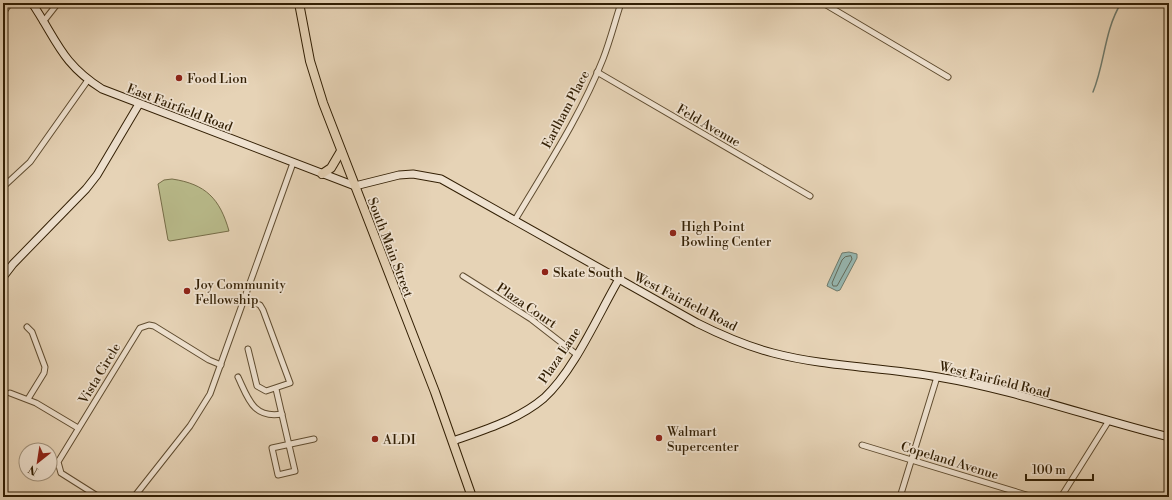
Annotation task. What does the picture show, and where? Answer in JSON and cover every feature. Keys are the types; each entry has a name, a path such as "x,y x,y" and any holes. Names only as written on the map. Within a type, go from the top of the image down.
{"main road":[{"name":"East Fairfield Road","path":"32,3 61,52 81,74 102,89 354,186"},
{"name":"South Main Street","path":"299,3 313,73 354,186 453,441 472,497"},
{"path":"3,277 13,264 86,190 97,176 139,104"},
{"path":"322,174 331,168 341,151"},
{"name":"West Fairfield Road","path":"354,186 399,175 426,175 450,183 619,279 718,333 772,353 804,359 937,377 1005,392 1108,422 1169,437"},
{"name":"Plaza Lane","path":"453,441 506,421 544,398 562,376 576,354 619,279"}],"street":[{"path":"3,12 10,3"},
{"path":"44,22 58,3"},
{"name":"Earlham Place","path":"516,220 572,122 597,72 621,3"},
{"path":"823,3 948,77"},
{"name":"Feld Avenue","path":"597,72 810,196"},
{"path":"3,187 30,162 88,80"},
{"path":"134,497 198,415 210,394 293,163"},
{"name":"Plaza Court","path":"463,276 530,319 576,354"},
{"path":"244,299 260,305 263,310 290,383 276,389 266,391 257,386 248,349"},
{"name":"Vista Circle","path":"98,497 61,473 58,462 136,333 143,326 154,326 209,360 221,365"},
{"path":"27,327 32,332 45,367 44,373 28,399"},
{"path":"238,377 246,395 254,407 268,414 282,414"},
{"path":"900,497 937,377"},
{"path":"276,389 290,444 295,471 278,476 272,448 290,444 314,439"},
{"path":"10,393 28,399 78,428"},
{"path":"1061,497 1108,422"},
{"name":"Copeland Avenue","path":"862,445 1033,497"}],"green space":[{"path":"172,179 184,181 194,185 203,189 210,195 221,210 229,231 170,241 168,240 158,184 164,180"}],"water":[{"path":"849,252 857,254 857,258 840,290 837,291 827,286 842,253"}],"waterway":[{"path":"1093,92 1111,25 1121,3"}],"place":[{"name":"Food Lion","path":"179,78"},
{"name":"High Point Bowling Center","path":"673,233"},
{"name":"Skate South","path":"545,272"},
{"name":"Joy Community Fellowship","path":"187,291"},
{"name":"Walmart Supercenter","path":"659,438"},
{"name":"ALDI","path":"375,439"}]}
